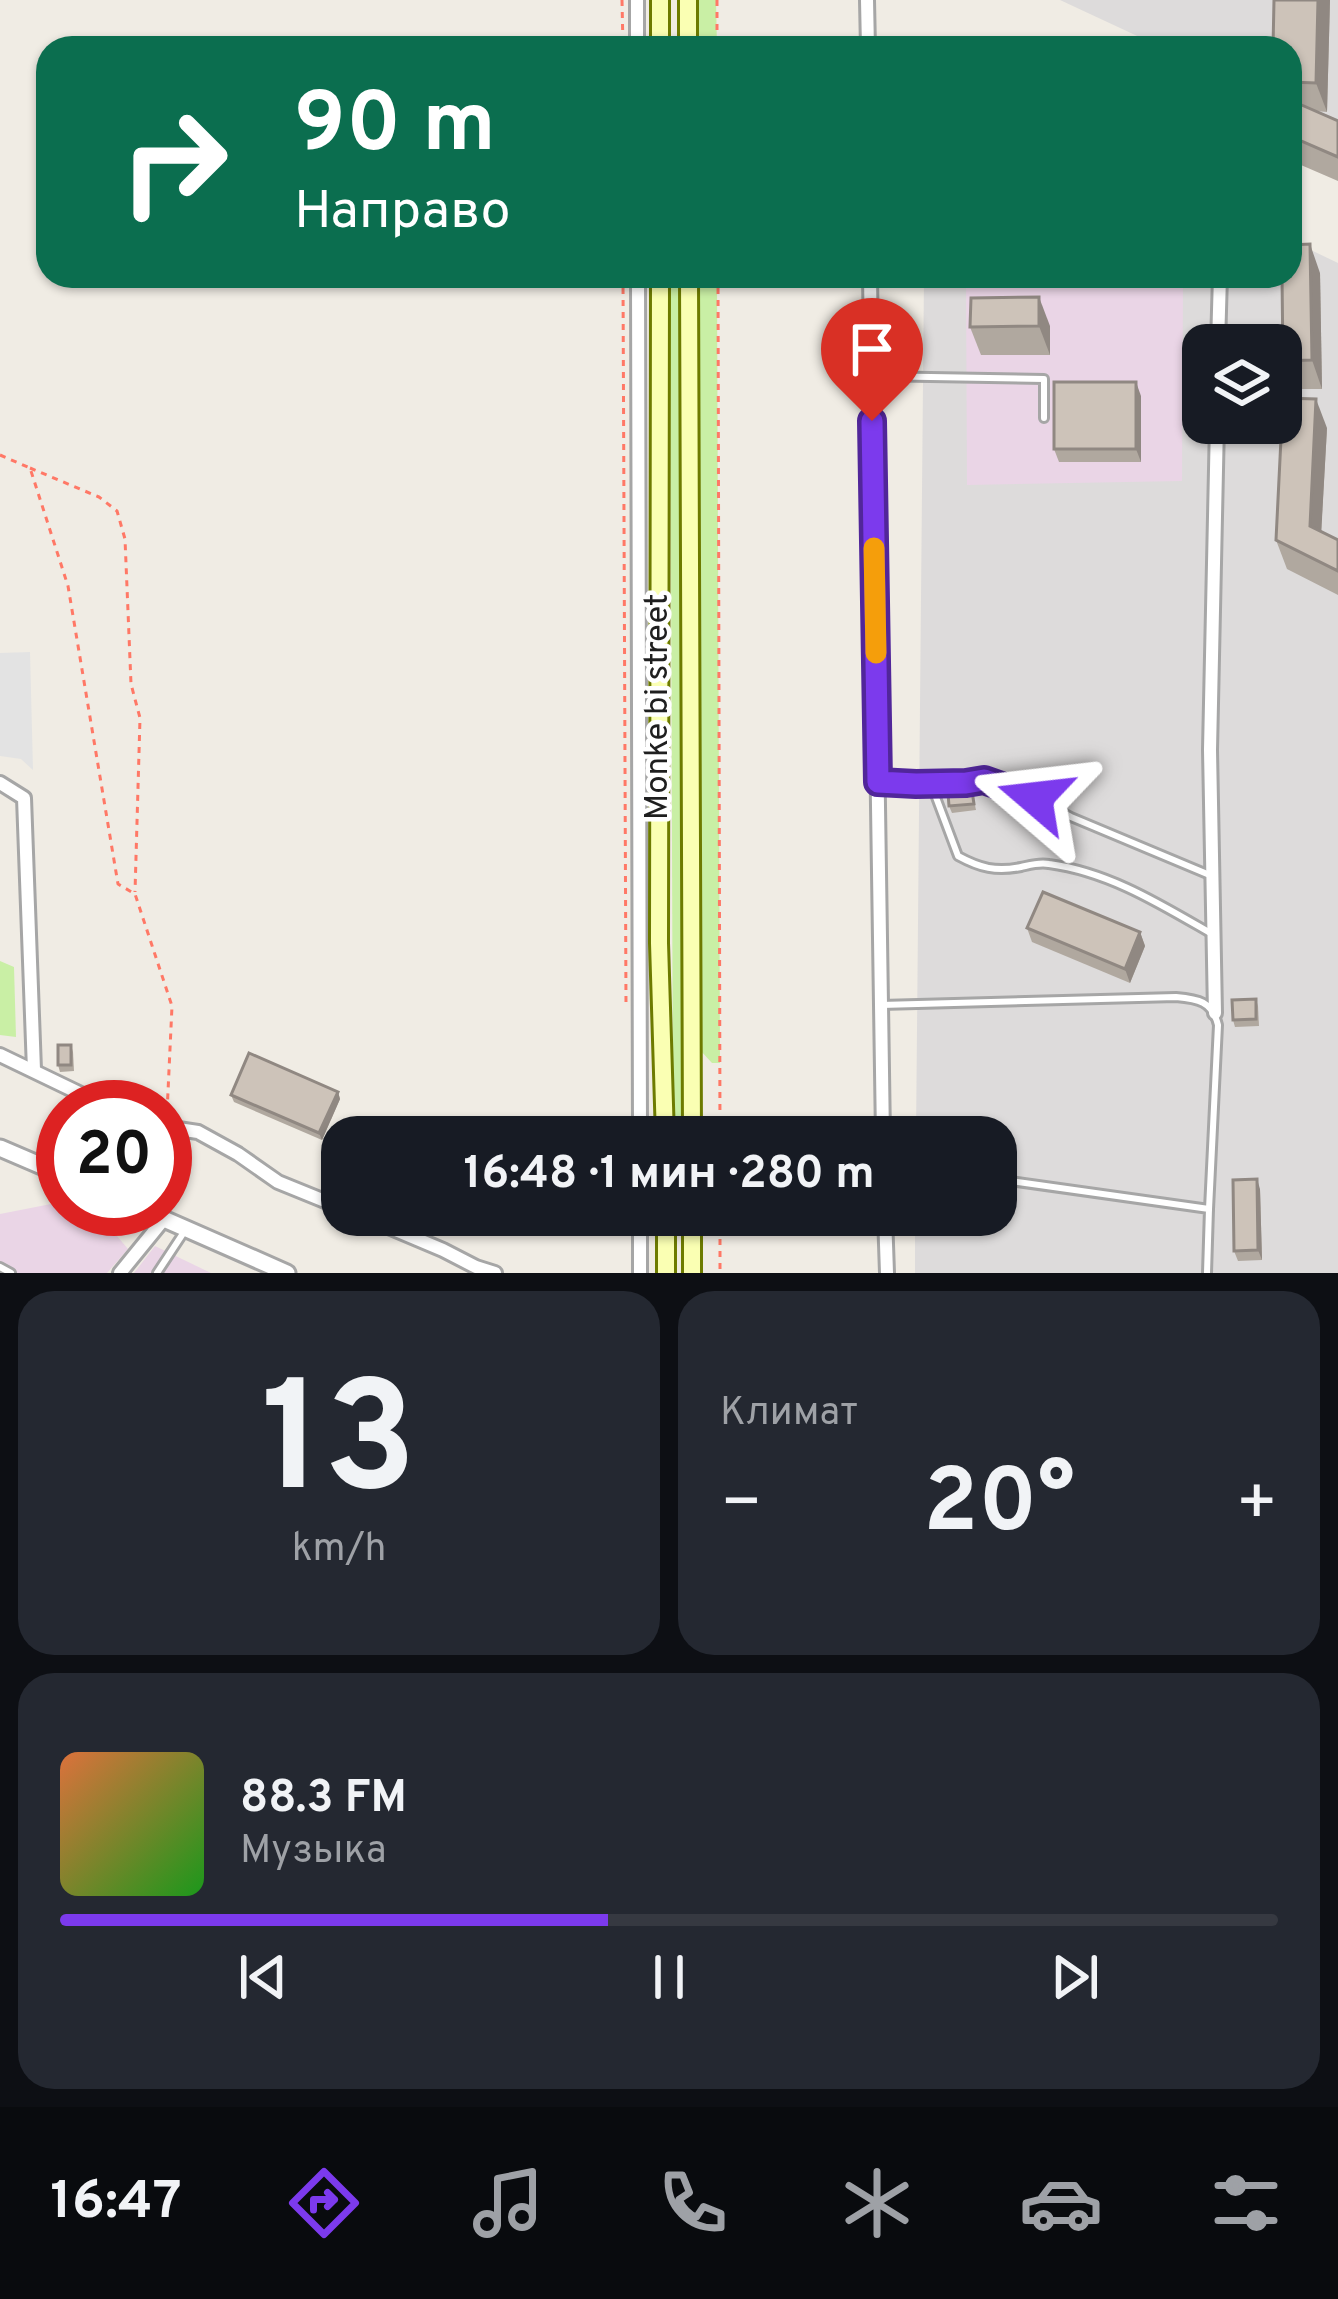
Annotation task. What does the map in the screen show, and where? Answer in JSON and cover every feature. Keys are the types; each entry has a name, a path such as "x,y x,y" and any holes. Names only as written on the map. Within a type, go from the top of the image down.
{"main road":[{"path":"660,0 660,36"},
{"path":"688,0 688,36"},
{"name":"Monke bi street","path":"659,288 659,943 664,1116"},
{"name":"Monke bi street","path":"689,288 692,1116"},
{"path":"666,1236 666,1273"},
{"path":"692,1236 692,1273"}],"street":[{"path":"637,0 637,36"},
{"path":"867,0 868,36"},
{"path":"638,288 640,1116"},
{"path":"870,288 883,1116"},
{"path":"1219,324 1220,288"},
{"path":"1215,1013 1210,750 1217,444"},
{"path":"0,783 24,798 34,1070"},
{"path":"0,1055 54,1080"},
{"path":"192,1131 238,1154 278,1182 321,1199"},
{"path":"0,1148 36,1163"},
{"path":"192,1232 286,1273"},
{"path":"120,1273 151,1236"},
{"path":"410,1236 495,1273"},
{"path":"640,1236 640,1273"},
{"path":"885,1236 886,1273"}],"lane":[{"path":"872,376 1044,379 1044,418"},
{"path":"878,782 984,780 1212,876"},
{"path":"931,784 958,856 980,868 1005,870 1044,862 1105,878 1214,935"},
{"path":"881,1005 1200,999 1215,1013 1218,1025 1207,1273"},
{"path":"1017,1182 1209,1209"},
{"path":"157,1273 181,1236"},
{"path":"0,1267 11,1273"}],"path":[{"path":"622,0 622,36"},
{"path":"716,0 717,36"},
{"path":"623,288 626,1003"},
{"path":"718,288 720,1116"},
{"path":"0,455 99,497 117,511 125,539 131,684 140,718 134,894 172,1006 168,1080"},
{"path":"30,468 68,586 118,884 134,894"},
{"path":"720,1236 720,1273"}],"shaded area":[{"path":"1060,0 1338,0 1338,130 1302,113 1302,36 1137,36"},
{"path":"1302,246 1338,263 1338,1273 915,1273 915,1236 1017,1236 1017,1116 916,1116 924,288 1302,288"},
{"path":"966,288 1183,288 1182,481 967,485"},
{"path":"30,652 33,770 21,759 0,756 0,653"},
{"path":"36,1207 36,1236 117,1236 128,1249 107,1273 0,1273 0,1214"},
{"path":"155,1246 211,1273 134,1273"}],"green space":[{"path":"698,0 716,0 717,36 698,36"},
{"path":"670,288 680,288 683,1116 673,1116"},
{"path":"697,288 717,288 720,1063 712,1063 700,1050"},
{"path":"0,961 14,967 16,1037 0,1035"}],"building":[{"path":"1274,0 1318,0 1316,83 1302,82 1302,36 1273,36"},
{"path":"1302,105 1338,121 1338,157 1302,141"},
{"path":"1302,244 1310,244 1312,360 1302,360 1302,324 1283,324 1282,288 1302,288"},
{"path":"1039,297 1039,326 970,327 971,298"},
{"path":"1054,382 1136,382 1136,449 1054,449"},
{"path":"1302,399 1316,399 1310,526 1338,540 1338,571 1276,540 1281,444 1302,444"},
{"path":"972,791 974,804 949,806 948,793"},
{"path":"1043,892 1140,932 1125,969 1027,928"},
{"path":"1256,999 1256,1019 1233,1020 1232,1000"},
{"path":"58,1045 71,1045 71,1065 58,1065"},
{"path":"249,1053 338,1092 327,1116 321,1116 319,1133 231,1095"},
{"path":"1257,1179 1258,1250 1234,1251 1233,1180"}],"slow traffic":[{"path":"874,548 876,653"}],"route":[{"path":"872,421 878,782 984,780 1035,798"}]}
